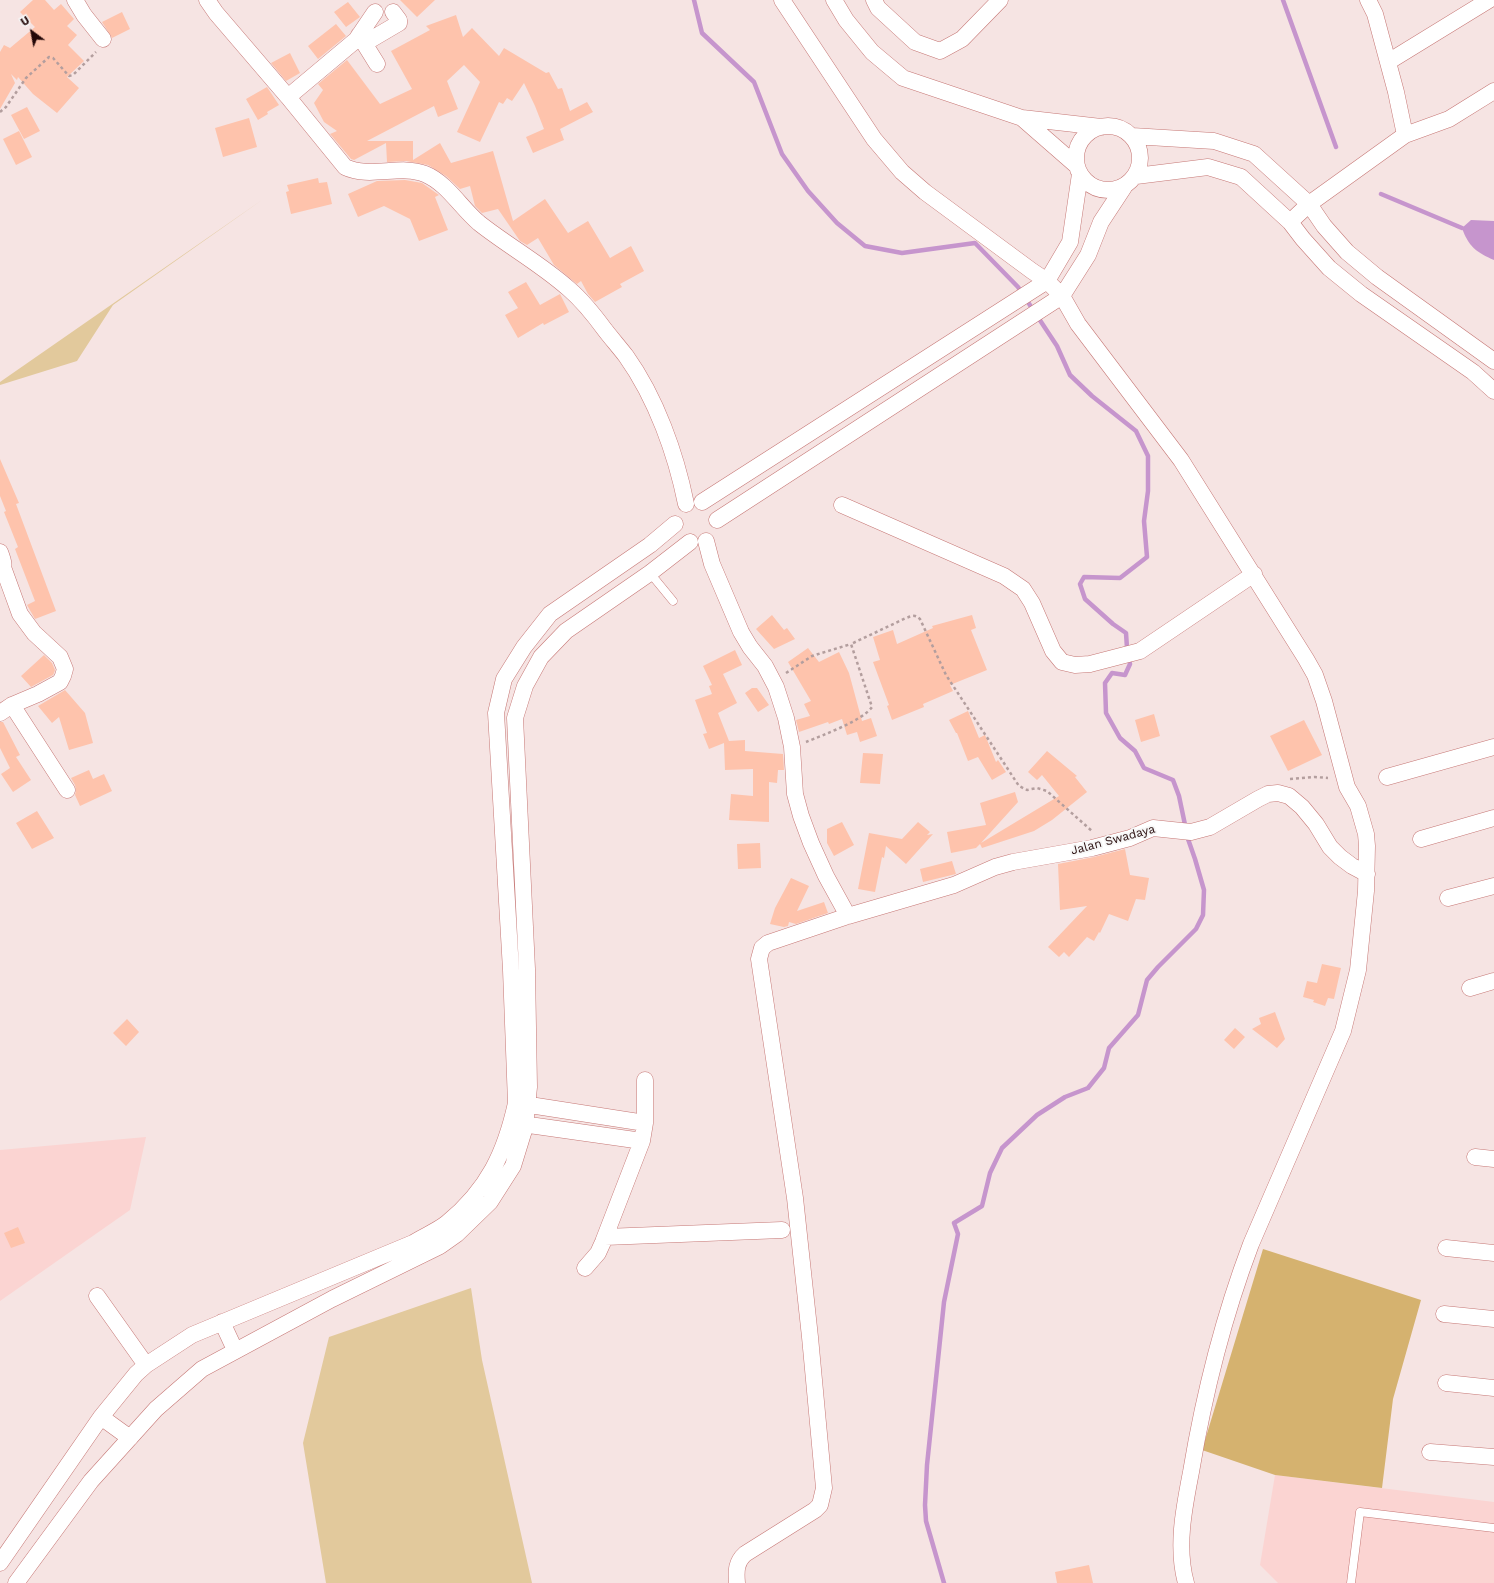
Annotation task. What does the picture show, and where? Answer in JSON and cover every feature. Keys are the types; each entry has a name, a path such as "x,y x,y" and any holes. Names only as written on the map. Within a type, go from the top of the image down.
{"street":[{"path":"75,0 84,15 103,39"},
{"path":"207,0 216,13 288,97 345,167 353,171 362,172 416,172 432,178 477,221 509,246 544,267 582,300 626,357 650,398 662,424 680,474 686,504"},
{"path":"782,0 874,139 902,172 967,224 1047,281 1062,296 1078,324 1181,460 1254,574 1315,675 1324,701 1347,787 1358,806 1366,834 1367,874 1358,970 1342,1031 1307,1118 1251,1244 1228,1312 1205,1394 1183,1519 1181,1542 1186,1583"},
{"path":"717,520 1062,296 1088,255 1101,222 1130,181 1141,159 1137,143 1132,136 1118,127 1101,127 1022,118 903,78 872,52 846,20 834,0"},
{"path":"874,0 878,8 916,42 940,51 962,39 1000,0"},
{"path":"1368,0 1375,14 1405,135"},
{"path":"1388,62 1489,0"},
{"path":"362,39 375,12"},
{"path":"288,97 362,39 399,23 400,20 393,12"},
{"path":"362,39 377,64"},
{"path":"1290,222 1309,204 1405,135 1449,119 1494,91"},
{"path":"1022,118 1078,170 1092,186 1099,189 1108,191 1130,181 1208,167 1241,177 1290,222 1303,239 1330,268 1361,294 1473,372 1494,391"},
{"path":"702,502 1047,281 1070,242 1078,170 1076,154 1086,135 1101,127"},
{"path":"1132,136 1214,141 1254,154 1309,204 1324,226 1347,252 1377,277 1494,361"},
{"path":"16,1583 91,1481 156,1410 184,1384 202,1369 235,1350 332,1299 440,1246 457,1234 490,1202 513,1166 521,1104 511,970 496,713 504,678 524,647 550,614 650,545 675,524 678,512 686,504 694,501 702,502 710,506 715,512 717,520 716,528 712,535 706,541 699,543 690,542 682,538 675,524"},
{"path":"842,505 1004,576 1023,588 1032,603 1053,651 1062,662 1075,665 1090,664 1140,651 1254,574"},
{"path":"706,541 712,564 745,639 762,661 773,680 786,718 792,747 795,794 801,816 824,870 848,916"},
{"path":"521,1104 529,1087 527,969 515,718 525,686 541,657 566,632 650,573 690,542"},
{"path":"0,552 3,560 2,572 20,614 34,633 60,657 65,669 60,682 6,709 67,790"},
{"path":"1387,777 1494,747"},
{"name":"Jalan Swadaya","path":"737,1583 737,1566 739,1559 815,1510 820,1505 824,1488 795,1198 771,1043 760,955 762,948 768,943 848,916 954,885 995,867 1012,862 1106,845 1130,838 1153,828 1190,832 1210,827 1258,798 1268,794 1278,793 1289,796 1302,807 1316,824 1330,847 1340,857 1367,874"},
{"path":"1421,839 1494,818"},
{"path":"1448,898 1494,886"},
{"path":"1470,988 1494,981"},
{"path":"585,1268 598,1253 642,1141 645,1123 645,1080"},
{"path":"521,1104 645,1123"},
{"path":"518,1123 642,1141"},
{"path":"0,1564 101,1417 146,1364 192,1335 413,1243 447,1223 479,1192 498,1162 518,1123"},
{"path":"1475,1157 1494,1159"},
{"path":"605,1237 782,1230"},
{"path":"1446,1248 1494,1253"},
{"path":"97,1296 146,1364"},
{"path":"1444,1314 1494,1319"},
{"path":"222,1322 235,1350"},
{"path":"1446,1383 1494,1388"},
{"path":"101,1417 130,1438"},
{"path":"1430,1452 1494,1457"}],"lane":[{"path":"650,573 673,601"},
{"path":"511,970 527,969"},
{"path":"1351,1583 1360,1512 1494,1528"}],"path":[{"path":"0,112 6,107 26,78 49,57 53,58 69,76 73,75 100,47 103,39"},
{"path":"773,680 812,656 851,644 906,618 914,615 917,616 920,619 946,675 1019,786 1028,790 1037,788 1047,791 1082,821 1106,845"},
{"path":"792,747 847,724 869,711 872,706 851,644"},
{"path":"1288,780 1302,777 1325,777 1338,781 1347,787"}],"shaded area":[{"path":"262,200 113,305 77,361 0,385 0,382"},
{"path":"1471,220 1494,221 1494,260 1478,252 1467,240 1462,228"},
{"path":"146,1137 130,1210 0,1301 0,1150"},
{"path":"1263,1249 1421,1300 1393,1399 1382,1488 1275,1475 1202,1450"},
{"path":"471,1288 482,1360 532,1583 326,1583 303,1443 329,1337"},
{"path":"1275,1475 1494,1502 1494,1583 1278,1583 1260,1565"}],"building":[{"path":"33,0 45,0 54,10 61,4 74,19 67,26 77,35 68,45 84,61 67,77 79,88 57,113 33,94 18,77 17,80 11,74 15,83 0,109 0,52 4,45 10,48 35,27 20,12"},
{"path":"400,0 435,0 417,17"},
{"path":"348,2 360,17 346,27 334,12"},
{"path":"122,12 130,29 112,38 102,22"},
{"path":"456,15 463,37 472,28 499,56 504,48 546,73 549,72 558,89 562,88 570,111 587,102 593,112 560,129 564,140 533,153 526,137 544,129 524,83 512,101 507,98 503,104 499,102 480,142 457,132 480,82 464,65 447,81 458,109 438,117 434,106 367,141 413,141 413,160 440,143 451,163 493,151 513,221 545,199 568,233 588,221 610,258 631,246 644,271 620,284 622,287 595,302 588,294 581,281 577,284 554,265 538,238 527,245 520,241 498,209 482,213 475,206 470,186 460,189 446,176 428,165 406,161 387,162 386,143 354,160 351,159 330,134 337,131 324,122 314,103 323,90 318,84 347,60 380,104 412,89 391,51 430,30 426,26"},
{"path":"336,24 346,36 318,59 308,46"},
{"path":"290,53 300,73 286,81 271,63"},
{"path":"267,87 279,105 267,112 268,114 258,120 246,99"},
{"path":"27,107 40,131 24,139 11,115"},
{"path":"249,118 257,147 223,157 215,128"},
{"path":"19,131 32,157 16,165 3,139"},
{"path":"318,178 319,183 327,182 332,204 291,214 286,192 289,191 287,185"},
{"path":"405,180 422,183 439,195 435,197 448,230 419,241 410,219 384,206 358,217 348,194 377,181"},
{"path":"526,282 540,305 560,294 569,312 544,325 543,323 518,338 505,315 518,308 508,292"},
{"path":"0,459 19,503 16,504 56,611 35,619 27,605 35,601 15,549 18,547 4,512 6,511 0,496"},
{"path":"772,615 784,630 787,628 795,639 774,649 756,629"},
{"path":"972,615 976,628 971,630 987,670 950,685 953,691 923,704 924,707 892,720 887,706 889,705 873,662 880,660 873,637 893,630 897,644 933,628 932,626"},
{"path":"808,648 819,662 839,652 849,673 862,721 871,718 877,736 860,742 857,732 847,735 842,719 799,732 796,720 810,716 804,704 811,701 788,662"},
{"path":"735,650 742,665 723,674 737,703 718,713 729,741 745,740 745,751 783,754 784,770 778,770 777,783 769,782 769,822 729,820 731,794 753,796 753,769 725,770 724,743 709,749 703,734 707,733 695,700 712,694 709,686 712,685 703,666"},
{"path":"44,655 52,663 55,670 54,673 31,687 21,676"},
{"path":"752,688 757,688 769,705 758,712 745,693"},
{"path":"65,690 85,713 93,743 69,750 59,717 52,723 38,706"},
{"path":"968,711 979,738 985,735 996,762 998,760 1006,772 992,780 978,757 968,761 957,733 949,720"},
{"path":"1154,714 1160,736 1141,742 1135,720"},
{"path":"1304,720 1322,755 1288,771 1270,736"},
{"path":"0,722 3,722 20,755 16,757 31,780 13,792 1,774 10,768 0,748"},
{"path":"1047,751 1077,776 1075,777 1087,792 1052,820 1034,831 982,848 980,844 976,848 951,853 947,832 986,825 980,803 1015,792 1018,802 981,843 1059,796 1042,775 1037,780 1028,772"},
{"path":"863,753 883,754 880,784 860,783"},
{"path":"89,770 93,779 104,774 112,791 80,806 75,795 75,785 71,778"},
{"path":"37,811 54,838 32,849 16,823"},
{"path":"842,822 854,845 834,856 827,843 827,829"},
{"path":"918,822 930,832 927,835 933,834 906,864 886,846 884,858 882,857 875,892 858,889 869,833 902,839"},
{"path":"760,843 761,868 738,869 737,844"},
{"path":"1125,849 1130,875 1149,878 1145,900 1136,899 1128,921 1109,914 1100,933 1099,932 1094,941 1087,937 1069,957 1064,952 1059,957 1048,947 1087,906 1060,910 1058,864"},
{"path":"952,861 956,874 923,882 920,869"},
{"path":"791,878 809,886 797,911 824,902 828,913 796,924 789,922 788,926 784,927 770,924 775,908"},
{"path":"1322,964 1341,968 1334,999 1328,998 1325,1006 1313,1002 1314,1000 1303,997 1307,981 1317,983"},
{"path":"1275,1012 1285,1039 1277,1048 1252,1029 1261,1024 1259,1018"},
{"path":"127,1019 139,1032 126,1046 113,1033"},
{"path":"1235,1028 1245,1037 1234,1049 1224,1040"},
{"path":"18,1227 25,1243 11,1248 4,1233"},
{"path":"1089,1565 1093,1583 1057,1583 1055,1572"}],"waterway":[{"path":"694,0 702,33 754,82 782,154 808,191 837,223 865,246 902,253 975,243 1018,287 1057,346 1070,375 1092,396 1136,431 1148,456 1148,491 1144,521 1147,557 1120,578 1084,577 1080,584 1085,599 1113,624 1126,633 1130,664 1125,675 1112,673 1105,683 1106,713 1120,738 1135,751 1144,768 1173,780 1179,796 1188,839 1204,890 1203,915 1196,929 1147,980 1138,1015 1109,1048 1104,1068 1088,1088 1065,1097 1037,1115 1002,1148 990,1173 982,1206 954,1223 958,1234 944,1302 927,1465 925,1505 926,1521 944,1583"},
{"path":"1283,0 1336,147"},
{"path":"1381,194 1462,228"}]}
